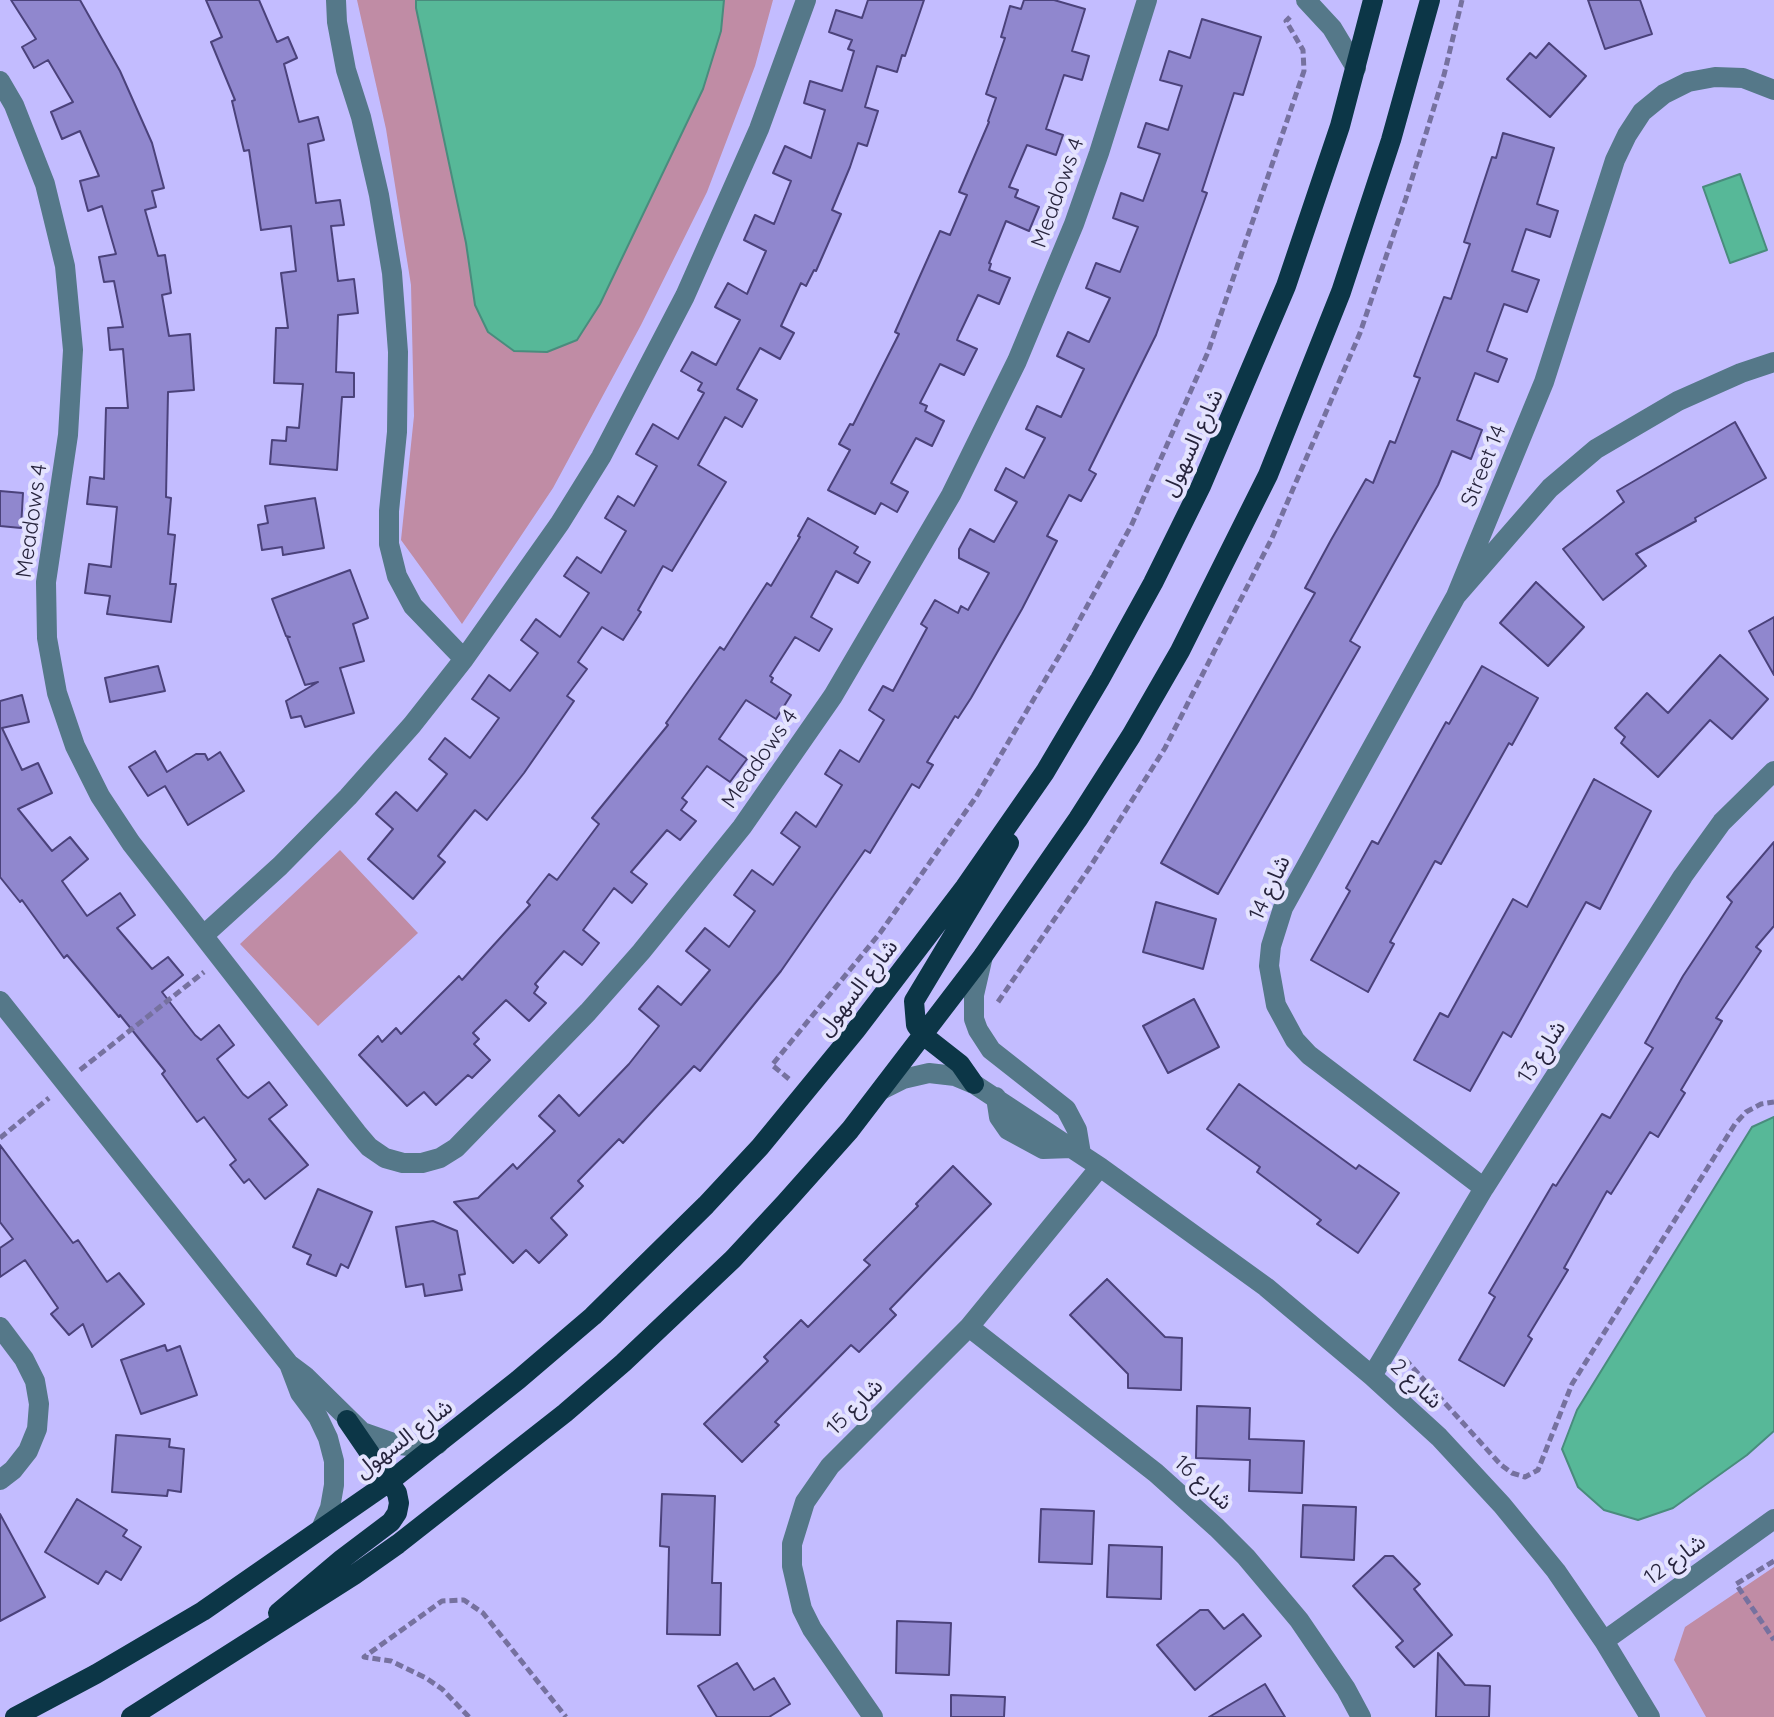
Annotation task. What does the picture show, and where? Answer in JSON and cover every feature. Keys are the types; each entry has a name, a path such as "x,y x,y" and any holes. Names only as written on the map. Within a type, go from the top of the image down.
{"main road":[{"name":"شارع السهول","path":"15,1717 203,1611 389,1482 533,1368 651,1262 760,1147 911,960 1045,772 1153,583 1239,401 1286,286 1322,183 1373,0"},
{"path":"131,1717 398,1544 565,1413 623,1363 733,1259 815,1169 881,1090 983,956 1131,736 1187,639 1268,475 1341,292 1391,140 1430,0"},
{"path":"985,1091 960,1064 923,1035 916,1025 914,1001 991,877 1045,772"},
{"path":"237,1651 314,1581 391,1522 399,1503 397,1493 347,1420"}],"street":[{"path":"336,0 346,70 361,117 379,195 392,273 398,352 397,432 389,544 397,576 413,606 464,659"},
{"path":"204,935 280,866 348,797 412,725 464,659 560,523 601,457 644,377 723,213 759,129 806,0"},
{"name":"Meadows 4","path":"0,81 14,105 45,184 65,266 73,350 68,435 46,582 47,638 57,693 75,746 100,796 131,843 369,1147 385,1158 403,1163 422,1163 440,1158 467,1137 588,1012 742,827 833,696 951,495 1017,361 1074,224 1147,0"},
{"path":"1300,5 1332,28 1356,68"},
{"name":"Street 14","path":"1456,596 1544,382 1615,160 1627,135 1642,112 1664,94 1688,82 1715,77 1743,78 1774,90"},
{"path":"1456,596 1550,488 1596,449 1678,401 1774,362"},
{"name":"شارع 14","path":"1456,596 1283,908 1271,946 1269,966 1276,1005 1295,1040 1309,1055 1484,1188"},
{"name":"شارع 13","path":"1372,1376 1484,1188 1702,849 1737,805 1774,771"},
{"path":"881,1090 903,1079 929,1073 955,1076 985,1091 1008,1130 1029,1144 1043,1149 1076,1151 1077,1130 1066,1109 1004,1062 983,1041 974,1019 974,995 983,956"},
{"path":"0,1001 289,1364 362,1432 380,1441 419,1447 438,1444"},
{"path":"985,1091 1004,1062"},
{"name":"شارع 2","path":"1076,1151 1266,1287 1439,1437 1502,1505 1556,1571 1604,1641 1650,1717"},
{"name":"شارع 15","path":"873,1717 812,1629 802,1609 792,1566 797,1522 805,1502 830,1466 969,1327 1100,1167"},
{"path":"0,1327 24,1359 35,1381 39,1404 37,1429 28,1451 13,1470 0,1480"},
{"name":"شارع 16","path":"969,1327 1156,1473 1217,1528 1299,1620 1346,1689 1361,1717"},
{"path":"289,1364 295,1384 318,1417 328,1438 334,1461 330,1508 321,1529"},
{"name":"شارع 12","path":"1604,1641 1774,1519"}],"path":[{"path":"805,1093 772,1065 880,933 976,797 1068,641 1132,524 1208,352 1304,71 1303,50 1286,21 1300,5"},
{"path":"0,1138 221,958"},
{"path":"1391,1343 1501,1465 1525,1477 1538,1470 1572,1384 1735,1124 1746,1112 1761,1104 1774,1102"},
{"path":"1774,1561 1736,1584 1774,1640"},
{"path":"469,1717 426,1678 391,1661 364,1657 442,1601 464,1600 483,1613 566,1717"}],"shaded area":[{"path":"357,0 773,0 755,66 707,192 641,325 553,488 462,624 401,540 414,416 411,285 386,129"},
{"path":"416,0 724,0 721,31 703,89 600,304 577,340 547,352 514,351 488,332 475,305 466,243"},
{"path":"1740,174 1767,250 1730,263 1703,187"},
{"path":"340,850 418,933 318,1026 240,944"},
{"path":"1774,1117 1774,1431 1747,1455 1673,1508 1638,1520 1604,1510 1578,1487 1562,1449 1577,1410 1752,1127"},
{"path":"1774,1567 1774,1717 1706,1717 1674,1660 1685,1627"}],"building":[{"path":"11,0 80,0 120,71 152,143 164,188 152,191 156,207 145,210 158,256 165,255 171,293 162,295 169,336 190,334 194,390 168,392 166,497 171,498 168,534 175,535 170,584 176,584 171,622 107,614 110,596 85,593 89,564 111,567 117,507 87,504 90,477 104,479 106,408 128,408 123,349 110,350 108,328 123,327 114,281 104,282 99,257 116,254 102,206 88,211 80,181 99,176 80,131 62,139 51,112 73,102 48,60 34,68 22,47 36,39"},
{"path":"206,0 259,0 277,42 288,37 297,58 284,64 299,122 318,117 324,140 308,144 316,203 340,200 344,225 331,226 338,281 354,279 358,313 338,315 336,372 354,373 354,397 342,397 337,470 270,464 272,440 286,441 287,427 299,428 303,384 274,383 276,328 288,328 281,273 296,271 291,226 261,230 249,150 244,151 232,101 235,100 211,42 222,37"},
{"path":"868,0 924,0 897,72 877,66 865,107 878,111 867,146 858,143 832,210 841,214 816,271 806,286 801,283 781,326 794,333 780,359 760,348 737,389 757,400 742,427 725,417 698,465 726,482 672,571 663,566 638,610 641,612 623,640 602,627 578,662 587,669 567,696 574,701 524,773 487,820 475,810 438,856 445,862 413,899 368,859 393,829 376,814 396,792 417,811 447,774 429,759 445,738 470,758 499,718 472,699 489,675 510,691 538,653 521,640 536,619 560,637 589,593 564,576 577,557 601,573 626,531 605,518 618,496 634,506 657,466 636,454 653,424 678,439 704,393 698,390 702,383 681,371 692,352 716,365 740,320 715,307 728,283 747,294 766,251 744,240 755,215 774,224 791,181 773,173 785,146 811,158 825,110 804,103 810,81 842,91 854,51 848,49 852,40 829,32 836,10 862,18"},
{"path":"1024,0 1054,0 1085,9 1072,51 1089,56 1082,80 1064,75 1046,129 1063,135 1056,155 1027,145 1009,187 1018,190 1015,197 1039,207 1029,231 1006,221 989,263 989,270 1010,278 999,304 978,295 957,340 977,349 964,375 940,364 920,403 927,406 925,411 944,421 932,446 916,438 891,483 908,492 897,512 881,503 875,514 828,490 850,450 839,444 850,424 853,425 899,334 895,332 940,231 950,235 967,195 959,192 996,98 986,94 1005,38 1001,37 1010,6 1021,9"},
{"path":"1588,0 1640,0 1652,34 1605,49"},
{"path":"1202,19 1261,37 1243,95 1234,93 1202,191 1207,193 1156,335 1089,470 1096,474 1081,501 1069,495 1047,536 1057,541 1022,609 971,698 958,718 955,716 927,762 933,765 919,788 912,784 870,853 865,850 781,971 700,1071 694,1066 623,1143 619,1139 578,1181 583,1186 551,1218 567,1235 539,1263 526,1250 513,1263 454,1202 478,1198 513,1164 517,1169 555,1131 539,1116 559,1095 579,1116 629,1064 659,1026 639,1009 658,986 681,1005 710,970 686,951 705,928 729,947 755,911 734,895 752,870 773,885 800,847 781,833 796,812 816,827 842,785 825,774 840,750 859,762 884,720 869,710 883,686 893,691 927,628 921,624 935,600 958,613 961,606 968,610 989,573 959,558 959,549 970,529 994,542 1017,502 995,490 1006,468 1024,478 1045,438 1026,429 1037,406 1061,417 1084,369 1057,356 1068,332 1089,342 1110,298 1086,288 1096,263 1120,272 1138,227 1113,218 1121,193 1143,201 1160,154 1138,147 1146,123 1168,130 1182,86 1160,80 1169,51 1190,58"},
{"path":"1549,43 1586,76 1550,117 1507,79 1530,53 1536,58"},
{"path":"1503,133 1554,148 1537,204 1558,211 1550,237 1526,229 1512,271 1539,280 1527,312 1504,304 1487,351 1507,359 1498,382 1475,373 1457,420 1482,430 1471,459 1452,451 1438,485 1350,641 1360,647 1218,894 1161,863 1315,593 1305,588 1331,540 1366,479 1373,483 1390,441 1395,443 1420,378 1414,376 1444,297 1451,299 1470,244 1464,242"},
{"path":"1735,422 1766,478 1636,554 1646,566 1603,600 1563,549 1624,502 1617,491"},
{"path":"0,491 23,493 21,528 0,526"},
{"path":"315,498 324,548 283,555 282,547 262,550 258,525 268,523 265,506"},
{"path":"808,518 858,547 854,553 870,562 858,583 836,571 811,617 832,629 819,651 795,637 770,676 773,678 771,682 791,695 776,719 746,700 719,739 747,759 730,782 707,766 682,798 687,802 681,810 696,821 680,840 667,830 631,872 647,884 632,903 614,888 583,930 599,943 582,965 564,951 535,984 538,987 534,993 546,1003 529,1021 506,1000 473,1033 479,1039 474,1044 490,1060 472,1078 468,1075 436,1105 424,1092 407,1106 359,1055 378,1036 382,1042 396,1028 401,1034 459,976 462,980 530,905 527,902 549,874 557,880 599,824 592,818 668,725 666,723 720,647 724,650 767,583 771,586"},
{"path":"350,570 368,618 353,624 364,661 340,668 354,713 305,727 301,716 291,718 286,701 318,682 305,685 287,637 290,637 286,636 272,599"},
{"path":"1536,582 1584,627 1548,666 1500,623"},
{"path":"1774,617 1774,675 1749,631"},
{"path":"1720,655 1768,699 1732,739 1710,720 1658,777 1621,743 1625,737 1615,728 1647,693 1668,713"},
{"path":"158,666 165,691 110,702 105,678"},
{"path":"1482,666 1538,698 1441,864 1435,861 1390,942 1394,944 1368,992 1311,960 1350,891 1346,888 1372,841 1378,844 1446,722 1449,724"},
{"path":"22,695 29,722 2,728 22,770 38,763 52,793 18,809 52,851 70,837 88,859 62,881 87,916 120,893 135,915 117,928 152,969 168,957 183,975 162,992 195,1035 201,1040 219,1025 234,1045 217,1059 243,1094 248,1098 269,1082 287,1105 269,1119 308,1165 265,1199 249,1179 244,1183 230,1165 236,1160 204,1117 197,1122 162,1074 165,1071 120,1015 67,955 64,958 22,900 20,902 0,877 0,701"},
{"path":"155,751 167,772 196,754 205,754 208,760 220,752 244,791 188,825 165,786 148,796 129,767"},
{"path":"1594,779 1651,811 1600,909 1586,902 1511,1037 1503,1032 1470,1091 1414,1060 1440,1013 1448,1017 1513,899 1527,907"},
{"path":"1774,842 1774,926 1756,947 1761,951 1716,1018 1722,1021 1681,1090 1685,1093 1658,1137 1650,1132 1611,1194 1607,1191 1564,1268 1568,1270 1528,1336 1532,1339 1504,1386 1459,1360 1495,1297 1489,1293 1553,1184 1556,1186 1602,1114 1610,1118 1653,1048 1645,1043 1683,976 1732,902 1727,897"},
{"path":"1156,902 1216,919 1203,969 1143,952"},
{"path":"1194,999 1219,1047 1168,1073 1143,1026"},
{"path":"1239,1084 1356,1169 1359,1165 1399,1193 1358,1253 1317,1224 1321,1220 1257,1172 1260,1167 1207,1129"},
{"path":"0,1145 73,1243 78,1240 107,1282 119,1273 144,1304 92,1347 83,1324 69,1335 51,1314 58,1308 25,1260 0,1277 0,1248 13,1239 0,1222"},
{"path":"953,1166 991,1204 890,1309 896,1315 859,1352 851,1345 775,1422 779,1425 742,1462 704,1424 768,1361 764,1357 801,1320 808,1327 870,1265 864,1260"},
{"path":"318,1189 372,1212 348,1268 341,1264 336,1276 307,1264 311,1255 293,1247"},
{"path":"433,1221 457,1231 465,1274 459,1275 462,1290 425,1296 423,1284 406,1287 396,1227"},
{"path":"1107,1279 1165,1337 1182,1338 1181,1390 1128,1388 1128,1374 1070,1315"},
{"path":"165,1345 167,1351 180,1346 197,1395 141,1414 121,1360"},
{"path":"1197,1406 1250,1408 1249,1439 1304,1441 1302,1493 1249,1491 1250,1460 1196,1458"},
{"path":"116,1435 170,1439 169,1447 184,1449 181,1492 168,1490 167,1496 112,1492"},
{"path":"662,1494 715,1496 712,1583 721,1583 720,1635 667,1634 669,1547 660,1546"},
{"path":"77,1499 127,1530 123,1536 141,1547 121,1580 106,1571 98,1584 45,1552"},
{"path":"1303,1505 1356,1507 1354,1560 1301,1557"},
{"path":"1041,1509 1094,1511 1092,1564 1039,1562"},
{"path":"0,1514 45,1597 0,1621"},
{"path":"1109,1545 1162,1547 1161,1599 1107,1597"},
{"path":"1385,1556 1393,1556 1420,1584 1414,1589 1452,1635 1414,1667 1396,1647 1403,1641 1353,1586"},
{"path":"1200,1610 1208,1610 1224,1629 1243,1614 1261,1636 1195,1690 1157,1645"},
{"path":"897,1621 951,1623 949,1675 896,1673"},
{"path":"1438,1653 1465,1685 1490,1686 1489,1717 1436,1717"},
{"path":"737,1663 754,1690 774,1678 790,1704 769,1717 717,1717 698,1686"},
{"path":"1265,1684 1285,1717 1209,1717"},
{"path":"951,1695 1005,1697 1004,1717 951,1717"}]}
